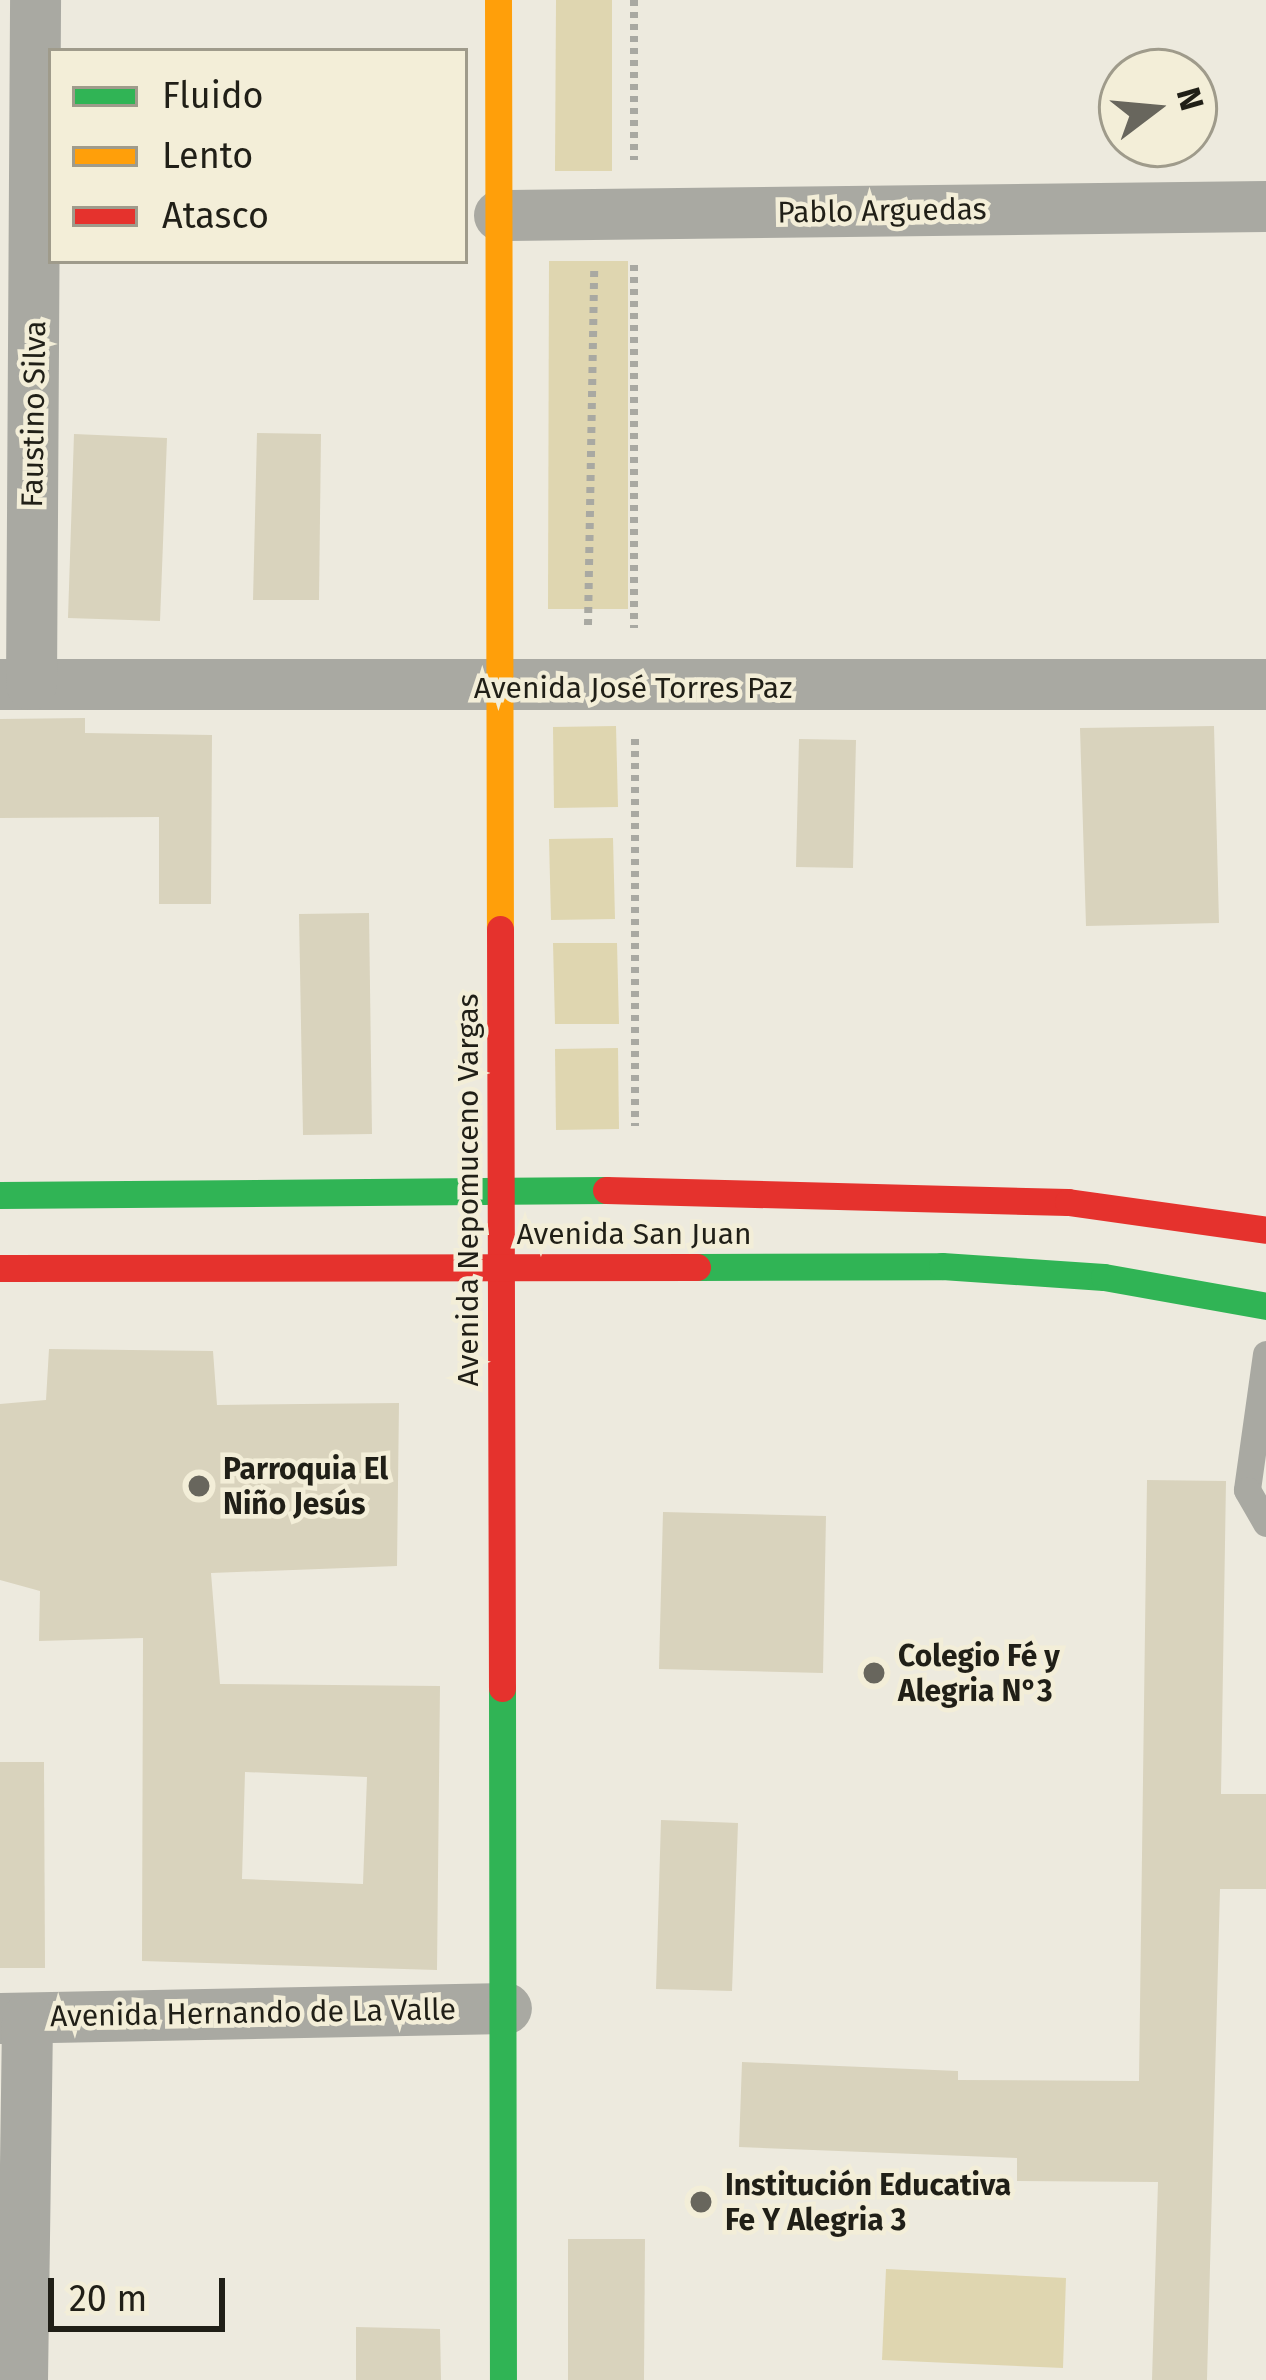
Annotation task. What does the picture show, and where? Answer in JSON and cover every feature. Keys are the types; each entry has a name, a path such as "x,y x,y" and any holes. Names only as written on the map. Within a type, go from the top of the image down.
{"main road":[{"name":"Avenida Nepomuceno Vargas","path":"498,0 506,2008 503,2380"},
{"name":"Avenida San Juan","path":"0,1195 635,1190 1068,1202 1254,1223"},
{"name":"Avenida San Juan","path":"0,1268 982,1268 1103,1277 1266,1306"}],"street":[{"name":"Faustino Silva","path":"16,684 18,222 35,0"},
{"name":"Pablo Arguedas","path":"499,215 614,229 1266,206"},
{"name":"Avenida José Torres Paz","path":"16,684 501,690 1266,684"},
{"name":"Avenida Hernando de La Valle","path":"13,2018 506,2008"},
{"path":"13,2018 22,2380"}],"lane":[{"path":"1266,1354 1247,1490 1266,1523"}],"path":[{"path":"588,625 634,0"},
{"path":"614,229 635,689 635,1190"}],"shaded area":[{"path":"556,0 612,0 612,171 555,171"},
{"path":"549,261 628,261 628,609 548,609"},
{"path":"616,726 618,807 554,808 553,727"},
{"path":"613,838 615,919 551,920 549,839"},
{"path":"553,943 617,943 619,1024 555,1024"},
{"path":"618,1048 619,1129 556,1130 555,1049"},
{"path":"886,2269 1066,2278 1063,2368 882,2360"}],"building":[{"path":"257,433 321,434 319,600 253,600"},
{"path":"74,434 167,438 160,621 68,618"},
{"path":"85,718 85,733 212,735 211,904 159,904 159,817 0,818 0,719"},
{"path":"1214,726 1219,923 1086,926 1080,728"},
{"path":"799,739 856,740 853,868 796,867"},
{"path":"369,913 372,1134 303,1135 299,914"},
{"path":"49,1349 213,1351 217,1405 399,1403 397,1566 211,1573 220,1684 440,1686 437,1970 142,1961 143,1638 39,1641 40,1591 0,1580 0,1404 46,1400","holes":["245,1772 367,1777 363,1884 242,1879"]},
{"path":"1147,1480 1226,1481 1221,1794 1266,1794 1266,1889 1220,1889 1207,2380 1152,2380 1158,2182 1017,2181 1017,2158 739,2147 742,2062 958,2071 958,2080 1139,2081"},
{"path":"663,1512 826,1516 823,1673 659,1669"},
{"path":"0,1762 44,1762 45,1968 0,1968"},
{"path":"661,1820 738,1823 732,1991 656,1989"},
{"path":"568,2239 645,2239 644,2380 568,2380"},
{"path":"356,2327 440,2329 441,2380 356,2380"}],"traffic: fast":[{"path":"0,1195 606,1190"},
{"path":"697,1267 942,1266 1104,1277 1266,1306"},
{"path":"502,1688 503,2380"}],"traffic: slow":[{"path":"498,0 500,929"}],"traffic: jam":[{"path":"500,929 502,1688"},
{"path":"606,1190 1068,1202 1266,1230"},
{"path":"0,1268 697,1267"}],"place":[{"name":"Parroquia El Niño Jesús","path":"199,1486"},
{"name":"Colegio Fé y Alegria N°3","path":"874,1673"},
{"name":"Institución Educativa Fe Y Alegria 3","path":"701,2202"}]}
